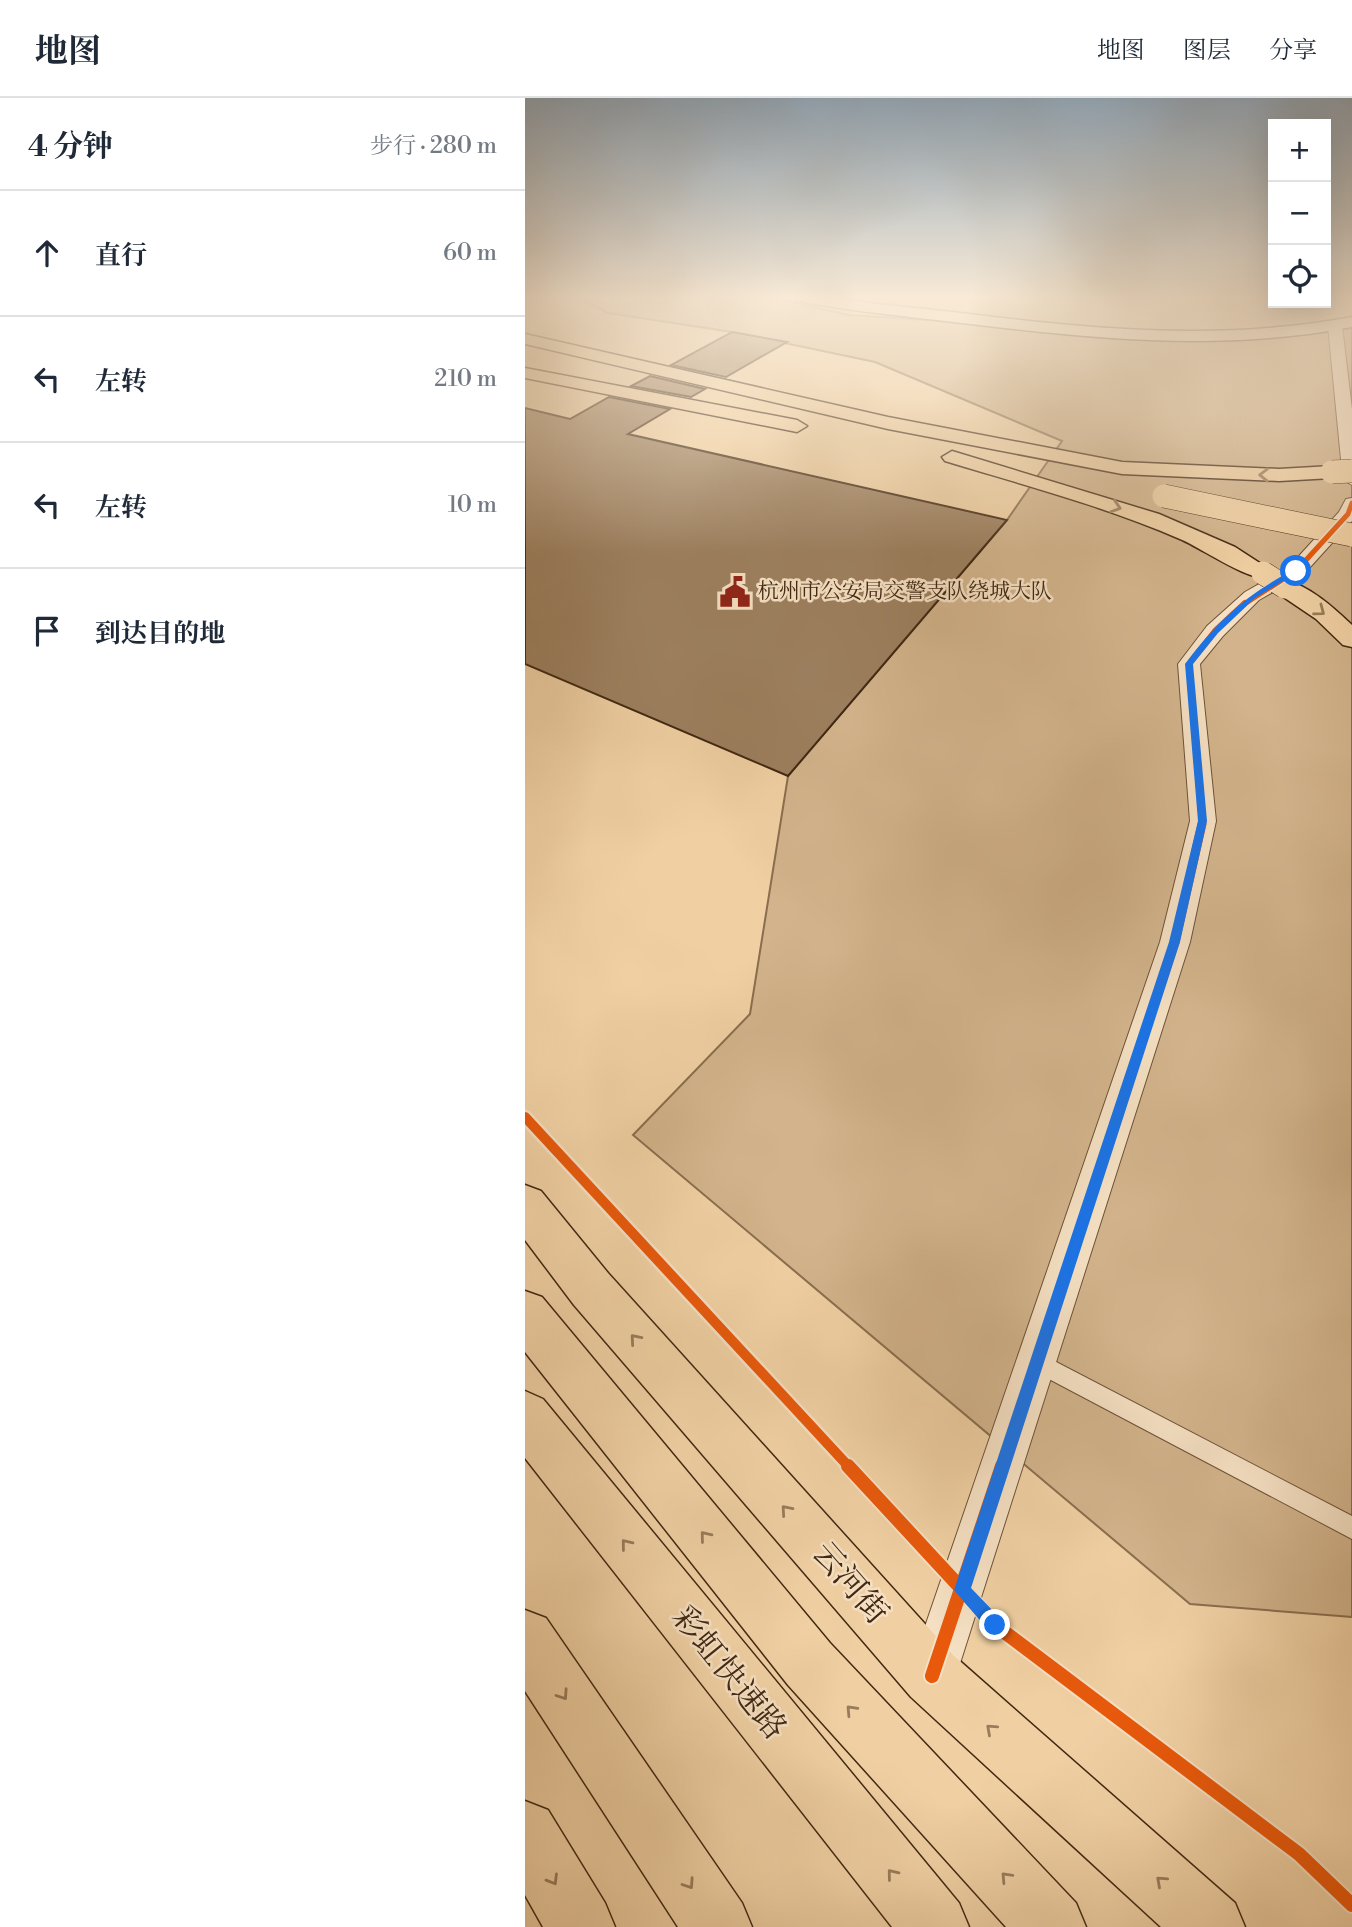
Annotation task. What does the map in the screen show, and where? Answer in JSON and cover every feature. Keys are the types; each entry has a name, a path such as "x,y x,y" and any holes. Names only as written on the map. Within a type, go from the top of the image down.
{"highway":[{"path":"568,381 813,429"},
{"path":"708,381 884,432 1352,535"},
{"path":"884,432 1122,468 1266,475 1345,474"},
{"path":"884,432 933,452 1164,523 1239,558 1325,614 1352,639"},
{"path":"933,452 1352,525"},
{"name":"云河街","path":"525,1205 591,1289 932,1676 1211,1927"},
{"path":"525,1314 809,1664 1052,1927"},
{"name":"彩虹快速路","path":"525,1417 935,1927"},
{"path":"525,1639 718,1927"},
{"path":"525,1833 581,1927"}],"street":[{"path":"1344,381 1345,474"},
{"path":"932,1676 1175,942 1203,821 1189,664 1215,631 1252,596 1296,571 1348,514 1352,503"}],"lane":[{"path":"1037,1362 1352,1528"}],"shaded area":[{"path":"921,381 1352,381 1352,1617 1190,1604 633,1135 750,1014 788,776 1007,520 1062,441"}],"building":[{"path":"640,381 673,381 705,389 691,397 631,386"},
{"name":"杭州市公安局交警支队绕城大队","path":"609,397 670,409 628,434 1007,520 788,776 525,664 525,408 570,419"}],"cycle path":[{"path":"932,1676 1175,942 1203,821 1189,664 1215,631 1252,596 1296,571 1348,514 1352,503"},
{"path":"525,1117 995,1625 1299,1854 1352,1905"}],"place":[{"name":"杭州市公安局交警支队绕城大队","path":"735,592"}],"route":[{"path":"995,1625 962,1590 1175,942 1203,821 1189,664 1215,631 1252,596 1296,571"}]}
